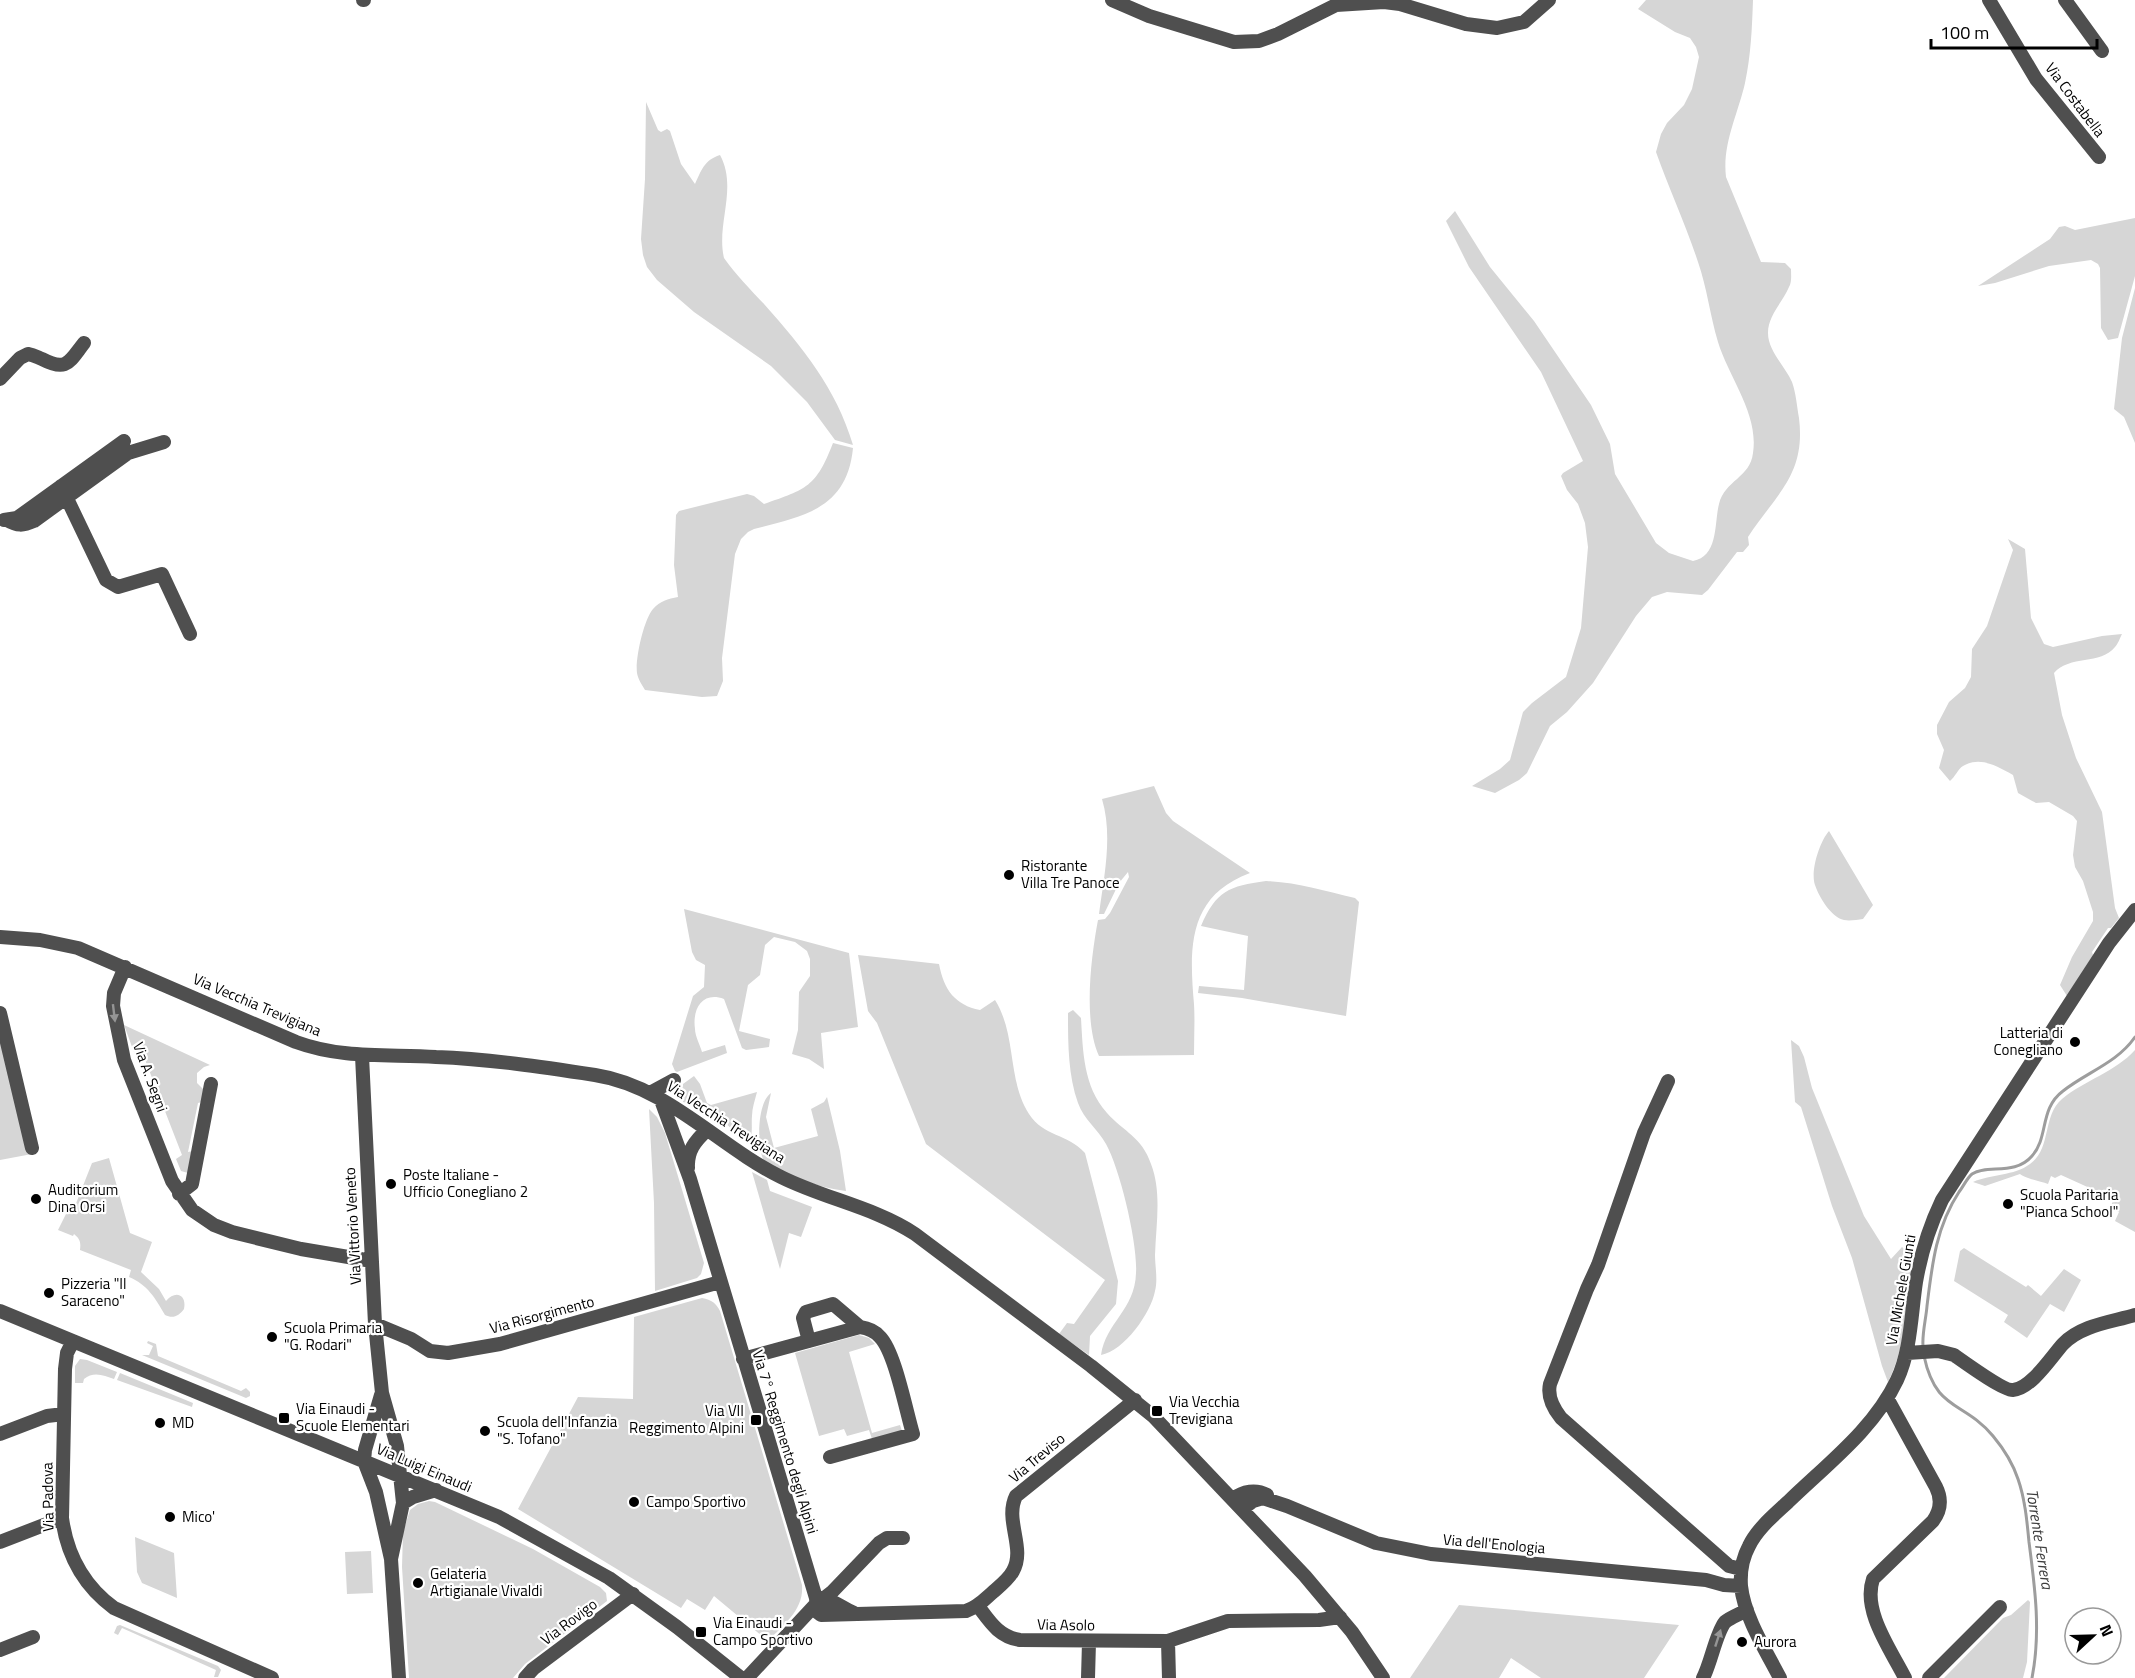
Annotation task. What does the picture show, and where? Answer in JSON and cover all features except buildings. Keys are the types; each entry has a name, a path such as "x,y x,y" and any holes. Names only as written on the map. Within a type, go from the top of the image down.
{"street":[{"path":"1112,0 1149,16 1234,42 1259,41 1336,5 1366,2 1400,4 1466,24 1497,28 1524,22 1549,0"},
{"name":"Via Costabella","path":"1989,0 2045,91 2099,157"},
{"path":"2065,0 2102,51"},
{"path":"0,379 20,358 28,354 56,366 63,366 84,343"},
{"path":"64,492 124,441"},
{"path":"4,520 17,518 128,453 164,442"},
{"path":"64,492 106,580 118,587 162,574 190,634"},
{"name":"Via Michele Giunti","path":"1780,1678 1747,1610 1741,1586 1741,1569 1749,1545 1759,1530 1866,1426 1917,1352 1921,1258 1942,1200 2109,944 2135,910"},
{"name":"Via Vecchia Trevigiana","path":"0,937 53,942 78,948 296,1042 321,1050 362,1056 436,1056 586,1074 617,1080 655,1097 780,1177 885,1216 900,1224 1135,1400 1153,1416 1238,1504 1340,1617 1383,1678"},
{"name":"Via A. Segni","path":"125,967 114,993 112,1006 124,1060 172,1181 180,1194 200,1217 232,1232 301,1249 372,1261"},
{"path":"0,1013 32,1148"},
{"name":"Via Vittorio Veneto","path":"362,1056 375,1324 382,1393 397,1446 397,1474 403,1503 391,1559"},
{"name":"Via Vecchia Trevigiana","path":"655,1097 674,1080"},
{"path":"1668,1081 1644,1133 1598,1265 1550,1384 1549,1396 1554,1408 1562,1418 1729,1566 1741,1569"},
{"path":"180,1194 192,1184 211,1084"},
{"name":"Via 7° Reggimento degli Alpini","path":"655,1097 690,1179 814,1610"},
{"path":"676,1142 681,1129 702,1126"},
{"name":"Via 7° Reggimento degli Alpini","path":"690,1179 688,1154 702,1126"},
{"name":"Via Risorgimento","path":"375,1324 411,1339 430,1350 447,1353 501,1344 720,1282"},
{"path":"809,1341 803,1318 806,1312 833,1304 860,1327 873,1331 885,1343 913,1434 830,1457"},
{"name":"Via Luigi Einaudi","path":"0,1311 498,1517 609,1578 741,1678"},
{"path":"1917,1352 1938,1351 1954,1355 2003,1387 2013,1390 2031,1380 2075,1334 2135,1315"},
{"path":"743,1359 860,1327"},
{"name":"Via Padova","path":"73,1341 66,1361 62,1518 64,1537 72,1556 93,1590 103,1600 132,1618 272,1678"},
{"name":"Via Vittorio Veneto","path":"382,1393 365,1450 364,1461 376,1492 391,1559 399,1678"},
{"path":"1887,1398 1936,1487 1940,1499 1939,1511 1934,1521 1873,1579 1869,1590 1872,1612 1905,1678"},
{"name":"Via Treviso","path":"978,1606 1014,1571 1017,1555 1011,1513 1012,1503 1016,1496 1135,1400"},
{"path":"0,1434 47,1416 64,1414"},
{"path":"376,1492 386,1479 397,1474"},
{"path":"403,1503 413,1497 436,1490"},
{"name":"Via dell'Enologia","path":"1238,1504 1238,1495 1261,1492 1287,1506 1376,1543 1413,1551 1706,1580 1724,1585 1741,1586"},
{"path":"0,1542 62,1518"},
{"path":"747,1678 879,1543 896,1536 903,1538"},
{"name":"Via dell'Enologia","path":"1706,1580 1741,1569"},
{"name":"Via Rovigo","path":"525,1678 533,1669 633,1594"},
{"path":"814,1610 826,1600 854,1613 966,1611 978,1606"},
{"name":"Via Asolo","path":"978,1606 992,1626 1012,1639 1089,1642 1168,1641 1228,1622 1293,1621 1340,1617"},
{"path":"1929,1678 2000,1607"},
{"path":"1703,1678 1722,1627 1728,1620 1747,1610"},
{"path":"0,1650 33,1637"},
{"path":"1168,1641 1169,1678"},
{"path":"1088,1678 1089,1642"}],"shaded area":[{"path":"1646,0 1753,0 1749,62 1728,141 1726,177 1761,262 1785,263 1791,269 1790,285 1773,314 1768,333 1771,346 1792,382 1799,418 1798,455 1787,483 1748,537 1749,545 1743,552 1737,552 1702,595 1667,592 1652,597 1636,616 1593,683 1567,712 1550,726 1527,773 1495,793 1472,786 1510,760 1523,712 1566,677 1581,628 1588,547 1585,523 1578,504 1567,490 1561,476 1583,461 1541,372 1469,267 1446,221 1455,211 1490,267 1534,321 1591,405 1610,444 1615,474 1656,543 1669,553 1693,561 1707,553 1714,538 1722,496 1726,489 1743,474 1753,453 1752,424 1718,342 1698,262 1656,152 1667,123 1684,105 1692,89 1699,57 1690,38 1675,32 1638,9"},
{"path":"646,102 658,130 670,131 681,164 695,184 707,163 720,155 727,180 722,245 724,258 792,337 817,370 837,405 853,445 835,440 807,402 771,366 694,312 657,280 647,267 641,239 645,179"},
{"path":"2135,218 2135,276 2118,338 2108,340 2101,328 2100,268 2091,260 2049,266 1978,286 2050,239 2059,227 2065,226 2075,230"},
{"path":"2135,288 2135,443 2124,417 2114,409 2122,338"},
{"path":"833,443 853,448 849,468 842,485 832,497 806,514 754,529 741,539 735,554 722,658 723,681 717,696 702,697 645,690 637,673 637,658 646,621 658,604 678,597 674,565 676,515 679,511 747,494 754,496 764,504 791,494 815,478"},
{"path":"2008,539 2025,549 2031,618 2044,644 2053,647 2122,634 2116,646 2109,653 2068,664 2060,667 2054,673 2062,715 2076,758 2102,812 2115,908 2119,918 2111,928 2108,928 2092,952 2093,955 2067,996 2060,985 2072,957 2093,921 2093,912 2083,881 2075,867 2073,855 2077,821 2073,816 2049,802 2036,803 2018,793 2013,775 1995,766 1982,762 1969,763 1961,767 1950,781 1939,768 1944,750 1937,734 1937,725 1949,702 1965,688 1971,677 1972,649 1987,626 2013,550"},
{"path":"1154,786 1166,813 1173,821 1250,873 1230,883 1214,895 1197,926 1192,963 1194,1055 1099,1056 1094,1042 1090,1007 1095,935 1098,920 1105,919 1110,913 1129,877 1128,872 1119,883 1104,914 1099,914 1107,842 1102,799"},
{"path":"1829,831 1873,905 1863,919 1839,918 1826,906 1815,885 1815,864 1819,849"},
{"path":"1266,881 1310,887 1355,898 1359,902 1346,1016 1242,998 1198,993 1199,986 1244,990 1248,936 1201,926 1212,905 1225,892 1242,885"},
{"path":"684,909 849,953 858,1027 821,1033 824,1069 809,1059 792,1054 798,1030 799,992 810,976 810,959 807,951 795,942 774,937 765,945 760,975 748,985 739,1031 770,1039 769,1047 746,1050 742,1048 724,999 710,997 697,1008 695,1032 702,1052 725,1045 727,1053 675,1071 672,1064 693,996 704,987 705,965 696,960 692,952"},
{"path":"858,955 939,964 948,989 957,1000 980,1010 995,1000 1006,1028 1017,1087 1029,1114 1042,1127 1071,1142 1085,1153 1118,1281 1116,1304 1090,1336 1089,1355 1059,1334 1067,1323 1074,1324 1105,1280 926,1144 877,1023 868,1011"},
{"path":"1073,1010 1081,1018 1086,1068 1093,1091 1099,1103 1113,1120 1143,1147 1151,1164 1157,1197 1156,1282 1152,1300 1142,1320 1127,1339 1110,1352 1101,1355 1108,1333 1131,1297 1136,1260 1127,1207 1117,1171 1106,1144 1081,1109 1075,1092 1070,1070 1068,1036 1068,1013"},
{"path":"124,1025 210,1065 197,1073 197,1083 205,1091 206,1101 198,1103 188,1152 197,1150 188,1173 181,1171 176,1159 182,1155 142,1052 135,1055"},
{"path":"0,1040 32,1154 0,1160"},
{"path":"1791,1040 1799,1046 1804,1057 1812,1088 1864,1216 1891,1259 1902,1247 1915,1259 1903,1338 1888,1382 1852,1258 1832,1206 1801,1107 1795,1102"},
{"path":"2135,1050 2135,1232 2115,1221 2119,1212 2110,1208 2114,1199 2061,1175 2055,1178 2051,1176 2048,1184 2020,1174 1985,1186 1973,1182 2017,1171 2030,1164 2037,1157 2045,1141 2052,1114 2062,1099 2127,1058"},
{"path":"694,1076 700,1084 707,1103 711,1105 757,1092 752,1110 751,1134 747,1144 709,1107 683,1102 683,1084"},
{"path":"771,1093 766,1117 774,1148 818,1136 811,1109 824,1102 827,1097 840,1151 846,1191 803,1180 781,1171 763,1159 760,1144 761,1114 766,1098"},
{"path":"649,1109 657,1117 665,1133 704,1263 701,1274 697,1278 655,1291 654,1203"},
{"path":"109,1158 130,1233 152,1242 141,1272 159,1289 166,1301 176,1295 182,1297 184,1309 176,1316 165,1315 146,1288 129,1277 131,1270 80,1250 80,1241 74,1234 73,1236 58,1230 66,1214 73,1211 92,1163"},
{"path":"752,1172 767,1180 770,1191 812,1207 801,1237 789,1233 780,1269"},
{"path":"1964,1248 2026,1287 2028,1285 2041,1296 2064,1269 2081,1280 2064,1312 2050,1304 2027,1338 2004,1322 2008,1315 1954,1281 1960,1251"},
{"path":"702,1298 713,1302 720,1311 802,1585 800,1602 796,1609 768,1641 714,1596 705,1610 687,1599 681,1608 518,1509 578,1397 633,1399 634,1317"},
{"path":"859,1335 869,1338 875,1344 849,1352 872,1433 900,1425 902,1431 872,1439 869,1430 847,1436 844,1429 819,1436 795,1353"},
{"path":"148,1341 156,1344 158,1356 241,1391 246,1388 250,1396 246,1398 142,1355 149,1355 153,1346 147,1343"},
{"path":"80,1359 117,1372 114,1379 95,1374 84,1379 83,1383 75,1383 75,1366"},
{"path":"120,1373 193,1403 192,1407 117,1380"},
{"path":"429,1501 533,1549 600,1587 606,1593 607,1601 525,1664 513,1678 409,1678 402,1567 403,1532 410,1510 418,1504"},
{"path":"135,1537 174,1553 177,1598 142,1583 137,1572"},
{"path":"371,1551 373,1593 347,1594 345,1552"},
{"path":"2028,1600 2030,1602 2027,1662 2023,1678 1944,1678 2003,1618 2011,1615"},
{"path":"1459,1605 1679,1625 1644,1678 1541,1678 1511,1658 1499,1678 1410,1678"},
{"path":"120,1625 218,1666 221,1670 218,1677 214,1677 216,1670 122,1628 118,1635 114,1633"}],"waterway":[{"name":"Torrente Ferrera","path":"1923,1346 1936,1247 1951,1205 1967,1180 1978,1171 2010,1168 2025,1162 2032,1156 2041,1140 2047,1114 2055,1098 2072,1084 2120,1054 2135,1037"},
{"name":"Torrente Ferrera","path":"1924,1356 1929,1374 1936,1387 1952,1404 1971,1416 1993,1436 2007,1456 2018,1479 2025,1510 2035,1593 2037,1627 2032,1678"}],"place":[{"name":"Ristorante Villa Tre Panoce","path":"1009,875"},
{"name":"Latteria di Conegliano","path":"2075,1042"},
{"name":"Poste Italiane - Ufficio Conegliano 2","path":"391,1184"},
{"name":"Auditorium Dina Orsi","path":"36,1199"},
{"name":"Scuola Paritaria \"Pianca School\"","path":"2008,1204"},
{"name":"Pizzeria \"Il Saraceno\"","path":"49,1293"},
{"name":"Scuola Primaria \"G. Rodari\"","path":"272,1337"},
{"name":"Via Vecchia Trevigiana","path":"1157,1411"},
{"name":"Via Einaudi - Scuole Elementari","path":"284,1418"},
{"name":"Via VII Reggimento Alpini","path":"756,1420"},
{"name":"MD","path":"160,1423"},
{"name":"Scuola dell'Infanzia \"S. Tofano\"","path":"485,1431"},
{"name":"Campo Sportivo","path":"634,1502"},
{"name":"Mico'","path":"170,1517"},
{"name":"Gelateria Artigianale Vivaldi","path":"418,1583"},
{"name":"Via Einaudi - Campo Sportivo","path":"701,1632"},
{"name":"Aurora","path":"1742,1642"}]}
